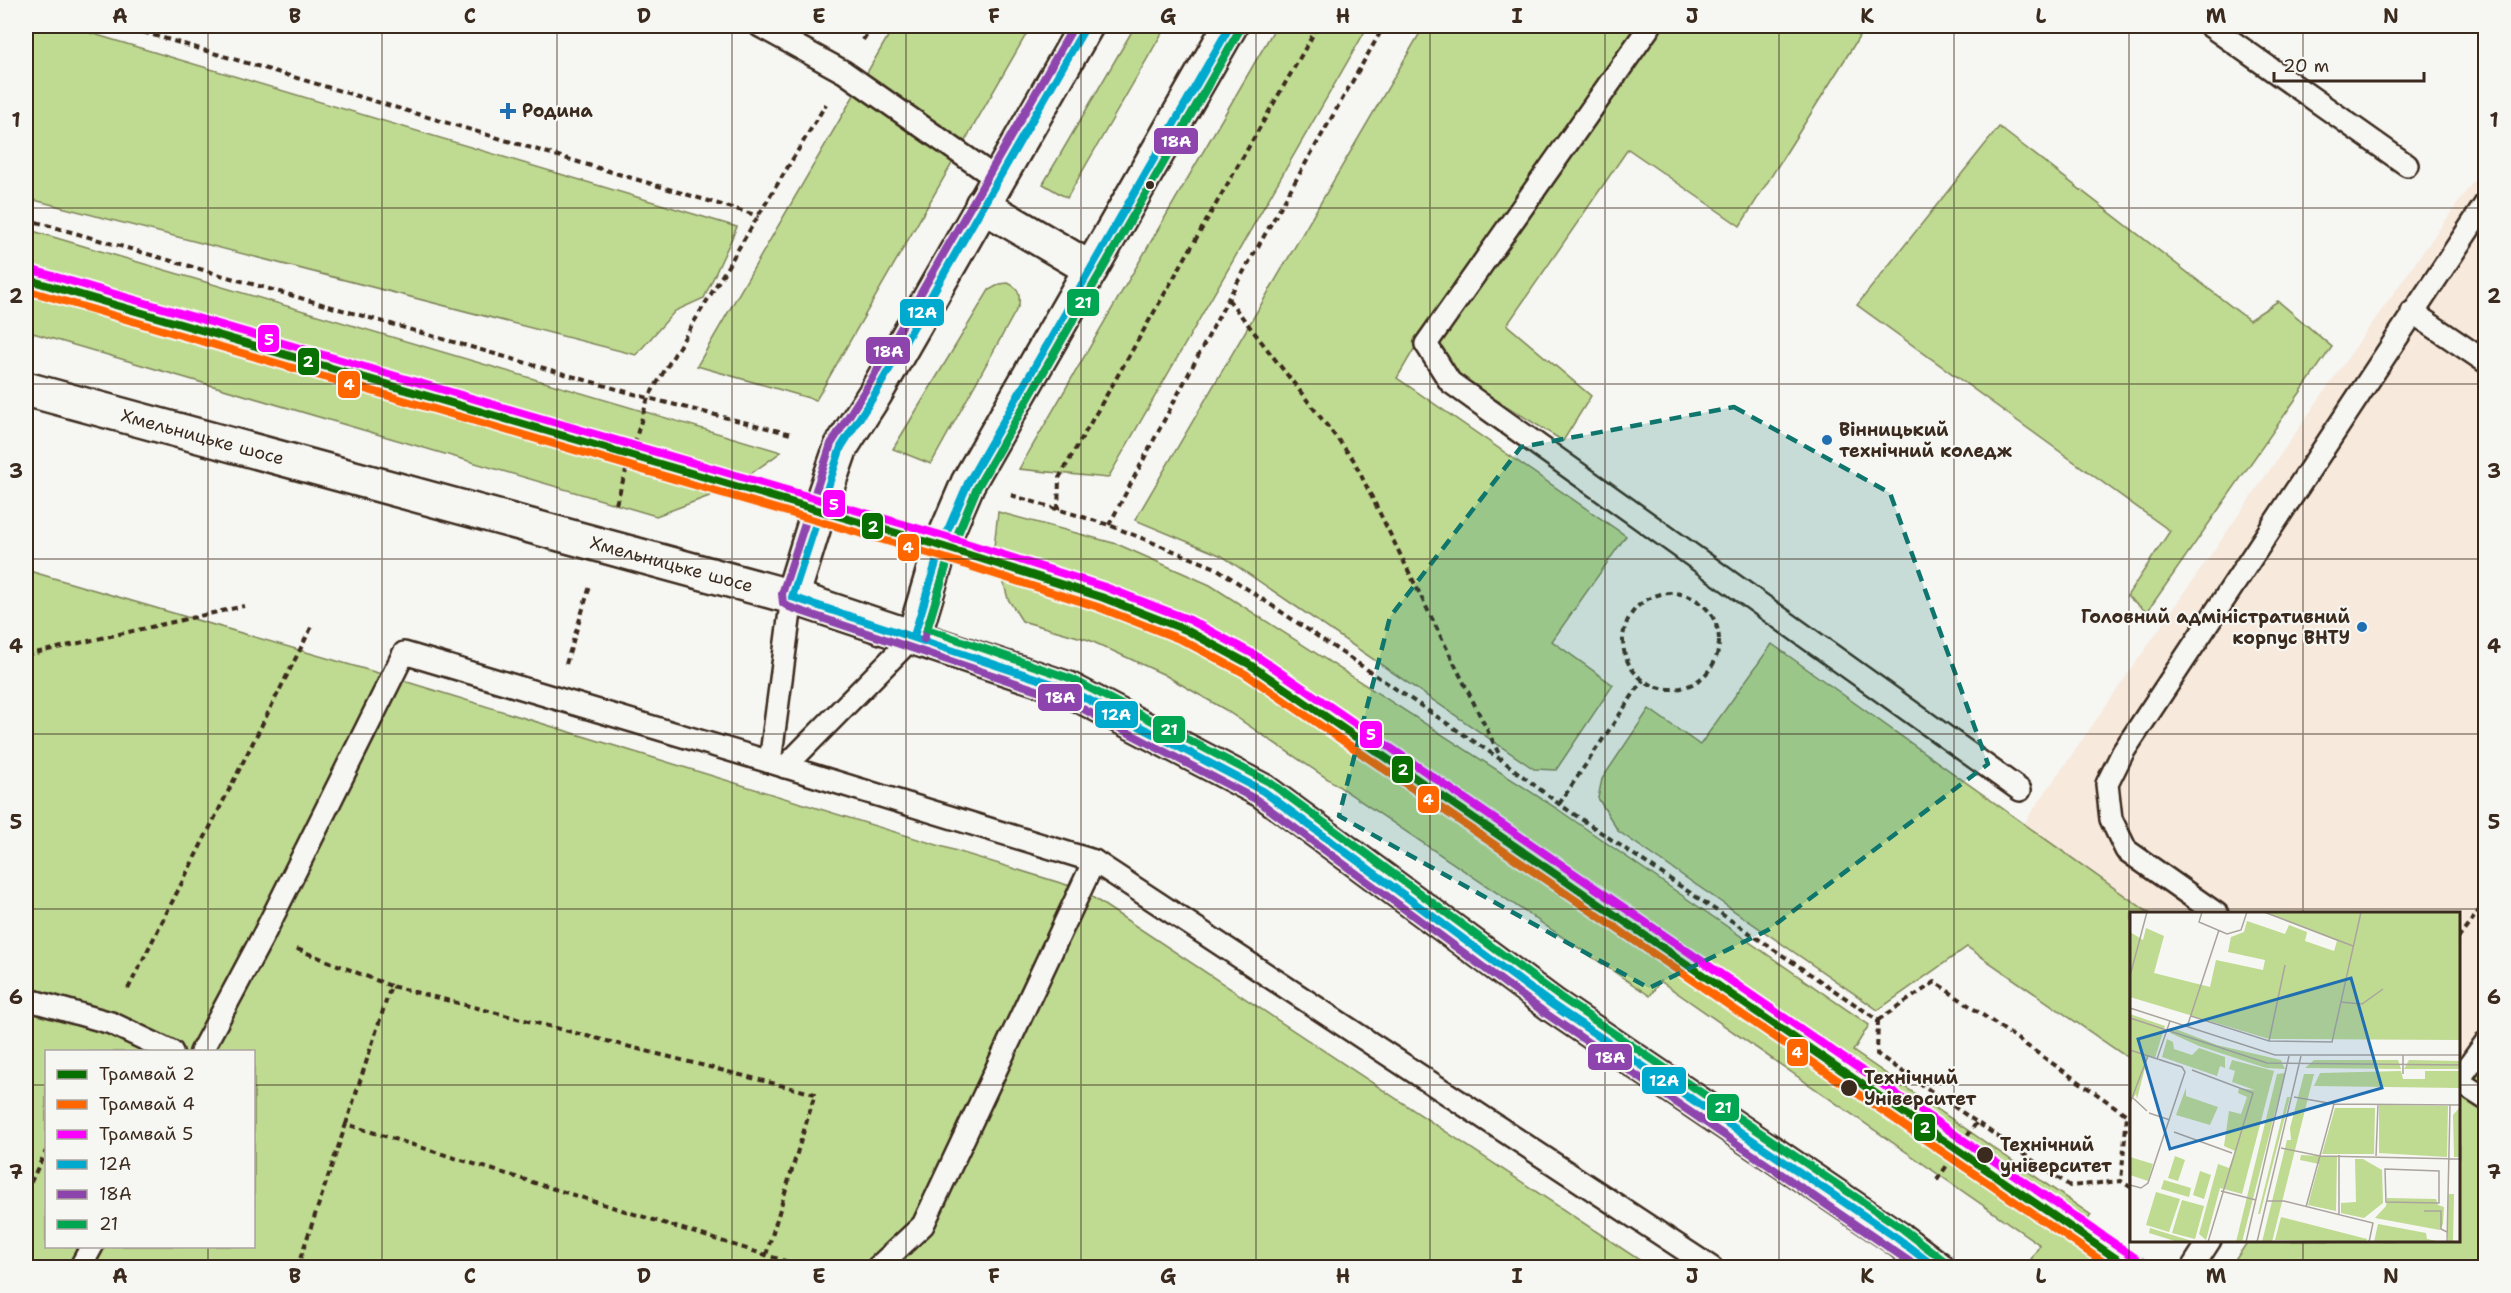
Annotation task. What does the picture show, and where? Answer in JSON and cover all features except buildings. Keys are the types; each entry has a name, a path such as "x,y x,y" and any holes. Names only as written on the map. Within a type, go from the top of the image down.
{"main road":[{"path":"792,597 841,447 875,394 1086,26"},
{"path":"914,636 941,546 968,483 1230,26"},
{"path":"989,192 1091,269"},
{"name":"Хмельницьке шосе","path":"26,389 792,597 1068,689 1263,791 1554,1006 1897,1238 1937,1268"}],"lane":[{"path":"760,26 844,72 989,192"},
{"path":"1650,26 1426,344 1450,382 2020,790"},
{"path":"2210,26 2407,165"},
{"path":"2214,912 2126,850 2111,819 2107,784 2123,752 2486,203"},
{"path":"2412,312 2486,362"},
{"path":"778,764 792,597"},
{"path":"778,764 914,636"},
{"path":"202,1050 263,936 404,653 1094,861 1712,1268"},
{"path":"877,1268 923,1225 1094,861"},
{"path":"26,999 111,1023 168,1050"},
{"path":"2460,1078 2486,1042"},
{"path":"2460,1082 2486,1099"},
{"path":"2192,1268 2209,1242"},
{"path":"80,1268 91,1248"}],"path":[{"path":"123,26 759,216"},
{"path":"648,398 872,26"},
{"path":"1058,510 1059,478 1318,26"},
{"path":"1109,525 1228,299 1384,26"},
{"path":"26,219 648,398 790,434"},
{"path":"1228,299 1353,459 1503,761"},
{"path":"1009,495 1109,525 1216,568 1503,761 1559,804 1878,1020"},
{"path":"1667,592 1684,594 1699,601 1711,613 1718,629 1720,645 1715,662 1706,675 1692,684 1675,689 1658,688 1643,680 1632,668 1624,653 1623,636 1627,620 1637,606 1651,597 1667,592"},
{"path":"26,655 244,606"},
{"path":"111,1023 312,626"},
{"path":"1559,804 1643,680"},
{"path":"2460,936 2486,901"},
{"path":"263,936 391,986 815,1094 766,1255"},
{"path":"1878,1020 1935,982 2127,1115 2121,1181"},
{"path":"297,1268 391,986"},
{"path":"1878,1020 1877,1054 2070,1186 2121,1181 2130,1187"},
{"path":"1937,1180 1977,1122"},
{"path":"346,1124 807,1268"},
{"path":"26,1192 45,1152"}],"highlighted area":[{"path":"1734,407 1890,493 1988,764 1768,930 1649,988 1339,816 1390,617 1521,447"}],"shaded area":[{"path":"2485,165 2485,1225 2460,1207 2460,912 2130,913 1991,871 2356,346"}],"green space":[{"path":"26,26 67,26 737,227 704,298 675,311 636,355 26,198"},
{"path":"894,26 1031,26 816,400 697,366"},
{"path":"1135,26 1166,26 1067,198 1043,184"},
{"path":"1276,26 1368,26 1108,478 1019,469"},
{"path":"1424,26 1848,26 1859,37 1740,226 1628,149 1507,325 1591,396 1563,441 1414,349 1397,378 1626,536 1552,641 1613,685 1556,770 1534,769 1222,556 1135,520"},
{"path":"1999,127 2249,320 2278,301 2332,347 2147,612 2127,596 2170,531 1857,305"},
{"path":"26,229 781,452 731,488 656,516 26,331"},
{"path":"1008,283 1018,291 1019,305 931,464 893,449 989,290 1000,284"},
{"path":"998,512 1117,544 1210,585 1556,808 1869,1025 1853,1051 2091,1215 2087,1221 2150,1262 2146,1267 2043,1267 2031,1259 2040,1245 1660,981 1650,996 1224,709 1163,674 1089,640 1022,621 1008,599 994,547"},
{"path":"26,570 378,673 1080,889 1650,1267 26,1267"},
{"path":"1772,644 2148,912 2130,912 2130,1059 1967,947 1878,1010 1618,831 1598,798 1602,779 1649,709 1700,745"},
{"path":"2485,1042 2485,1267 2230,1268 2247,1242 2460,1242 2460,1080"}],"tram line":[{"name":"5","path":"29,269 944,536 1105,587 1190,620 1255,655 2137,1259"},
{"name":"2","path":"26,279 941,546 1101,597 1186,630 1249,664 2130,1268"},
{"name":"4","path":"26,290 938,556 1098,607 1182,640 1244,673 2112,1268"}],"transit line":[{"name":"18А","path":"1074,26 866,389 831,444 782,594 783,603 789,607 1064,699 1257,800 1548,1015 1919,1268"},
{"name":"12А","path":"1086,26 875,394 841,447 792,597 1068,689 1263,791 1554,1006 1897,1238 1936,1268"},
{"name":"12А","path":"914,636 941,546 968,483 1230,26"},
{"name":"18А","path":"924,639 951,550 977,488 1239,31"},
{"name":"21","path":"1239,31 977,488 951,550 927,629 1072,679 1269,782 1560,997 1903,1229 1943,1260"}],"place":[{"name":"Родина","path":"508,111"},
{"name":"Вінницький технічний коледж","path":"1827,440"},
{"name":"Головний адміністративний корпус ВНТУ","path":"2362,627"},
{"name":"Технічний Університет","path":"1849,1088"},
{"name":"Технічний університет","path":"1985,1155"}]}
